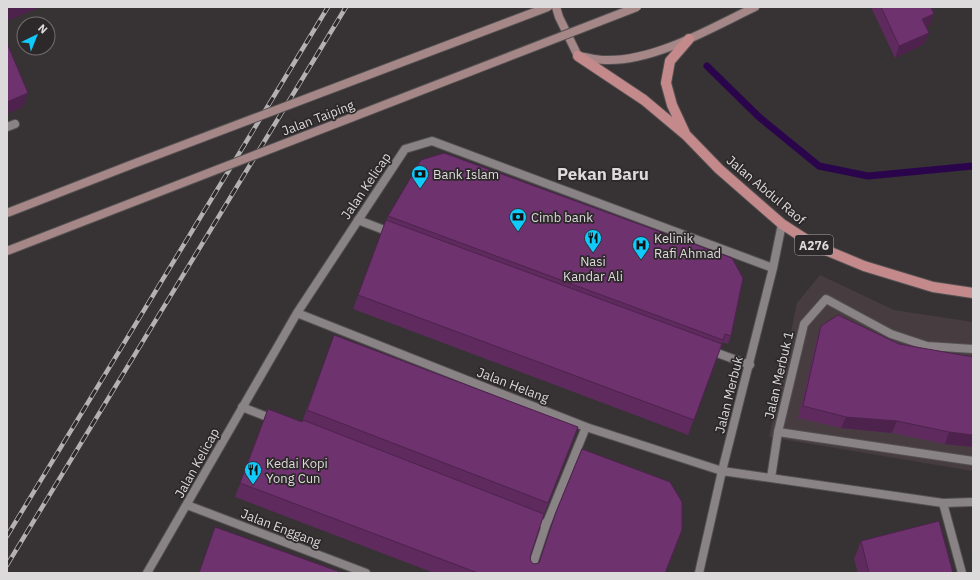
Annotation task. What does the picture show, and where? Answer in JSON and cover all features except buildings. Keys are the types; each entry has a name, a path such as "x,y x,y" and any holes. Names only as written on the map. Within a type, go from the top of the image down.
{"main road":[{"name":"Jalan Taiping","path":"7,213 140,161 548,7"},
{"path":"556,7 559,17 578,56 644,100 687,136"},
{"name":"Jalan Taiping","path":"7,251 637,7"},
{"path":"578,56 606,60 631,58 655,52 690,39 754,7"},
{"path":"687,136 672,105 666,83 670,61 690,39"},
{"name":"Jalan Abdul Raof","path":"687,136 719,169 782,224 816,246 864,266 933,287 973,292"}],"street":[{"path":"7,127 15,124"},
{"name":"Jalan Kelicap","path":"147,573 297,313 405,149 432,141 773,268"},
{"path":"358,220 402,236"},
{"name":"Jalan Merbuk","path":"699,573 722,471 750,365 782,224"},
{"name":"Jalan Merbuk 1","path":"778,432 804,324 826,299 891,334 927,346 973,349"},
{"name":"Jalan Helang","path":"297,313 586,427 722,471 943,502 973,502"},
{"path":"698,346 750,365"},
{"path":"242,407 286,424"},
{"path":"530,573 546,525 586,427"},
{"path":"772,478 778,432 973,461"},
{"path":"943,502 962,573"},
{"name":"Jalan Enggang","path":"187,505 366,573"},
{"path":"524,516 546,525"}],"shaded area":[{"path":"820,275 894,310 973,322 973,471 769,437 797,303"}],"waterway":[{"path":"707,66 759,117 819,166 868,176 973,166"}],"railway":[{"path":"7,536 328,7"},
{"path":"7,565 346,7"}],"place":[{"name":"Bank Islam","path":"420,189"},
{"name":"Cimb bank","path":"518,232"},
{"name":"Nasi Kandar Ali","path":"593,253"},
{"name":"Kelinik Rafi Ahmad","path":"641,260"},
{"name":"Kedai Kopi Yong Cun","path":"253,485"}],"district":[{"name":"Pekan Baru","path":"603,174"}]}
